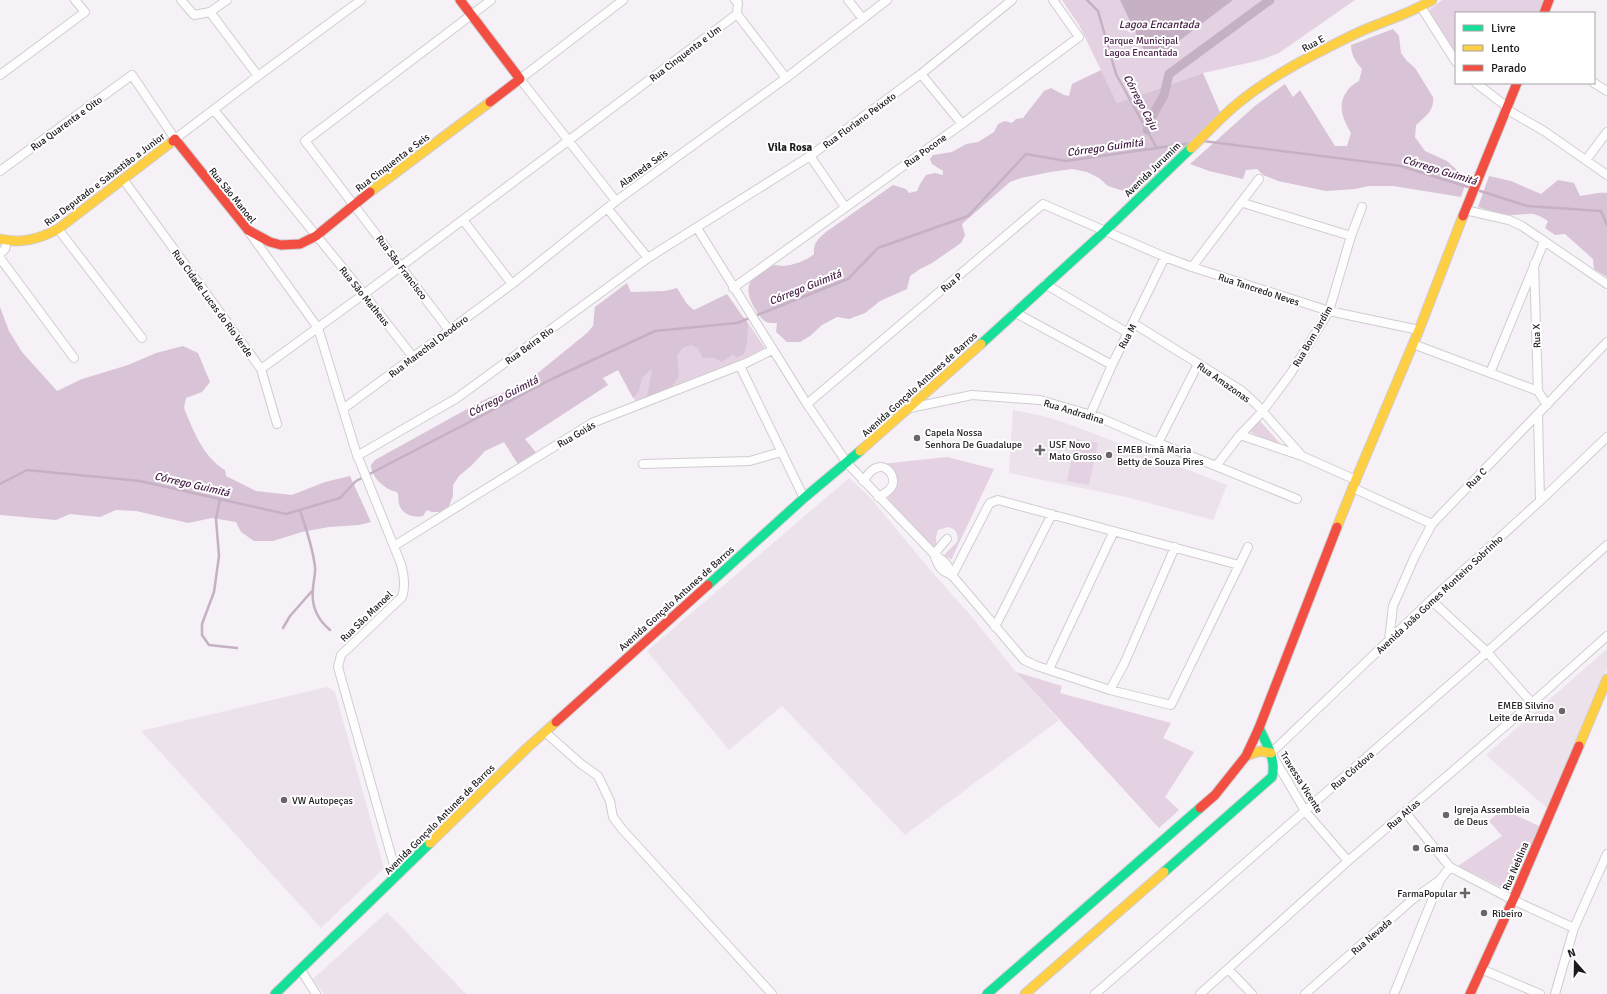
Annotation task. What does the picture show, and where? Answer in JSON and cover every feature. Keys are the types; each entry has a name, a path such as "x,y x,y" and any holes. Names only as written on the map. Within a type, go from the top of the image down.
{"street":[{"path":"0,75 85,12 75,0"},
{"path":"181,0 194,15 210,12 227,0"},
{"path":"175,139 361,0"},
{"name":"Alameda Seis","path":"460,0 616,201 786,78 887,0"},
{"path":"471,15 491,0"},
{"path":"520,79 623,0"},
{"path":"848,0 863,19"},
{"name":"Rua Floriano Peixoto","path":"697,228 810,156 921,74 1012,0"},
{"name":"Rua Pocone","path":"733,288 962,124 1079,37 1053,0"},
{"name":"Rua E","path":"1215,123 1237,104 1267,82 1288,70 1329,47 1374,25 1421,7 1432,0"},
{"path":"1544,12 1548,0"},
{"path":"738,1 737,14 786,78"},
{"path":"1421,7 1455,60"},
{"path":"210,12 258,76"},
{"name":"Rua Cinquenta e Um","path":"569,141 737,14"},
{"name":"Rua Cinquenta e Seis","path":"471,15 305,141 354,204 520,79"},
{"path":"921,74 962,124"},
{"name":"Rua São Manoel","path":"132,75 175,139 248,230 318,328 357,456 394,546 404,575 405,590 402,596 341,655 338,668 397,876"},
{"name":"Rua Quarenta e Oito","path":"0,171 132,75"},
{"path":"1477,84 1507,108 1544,131 1607,175"},
{"path":"987,994 1215,796 1246,756 1259,728 1354,484 1419,330 1465,210 1517,84"},
{"path":"1595,84 1607,92"},
{"name":"Rua São Matheus","path":"214,110 364,294 413,357"},
{"name":"Avenida Jurumim","path":"1104,231 1215,123"},
{"path":"1586,160 1607,132"},
{"name":"Rua Deputado e Sabastião a Junior","path":"4,240 24,241 37,239 58,229 175,139"},
{"path":"261,369 569,141"},
{"path":"810,156 845,207"},
{"name":"Rua Cidade Lucas do Rio Verde","path":"123,179 261,369 277,424"},
{"path":"1192,267 1243,203 1260,179"},
{"path":"463,220 512,284 616,201"},
{"path":"1243,203 1351,236"},
{"path":"248,230 270,242 281,245 300,244 316,236 354,204"},
{"name":"Rua São Francisco","path":"354,204 449,330"},
{"name":"Rua P","path":"807,404 1043,204 1104,231"},
{"name":"Rua Bom Jardim","path":"1240,435 1262,412 1291,373 1329,311 1351,236 1362,207"},
{"path":"607,208 648,258"},
{"path":"1465,210 1509,220 1522,226 1607,284"},
{"path":"697,228 772,350 847,463 934,554 938,566 945,573 951,575 1024,660 1037,666 1110,690 1171,705 1248,547"},
{"name":"Rua Beira Rio","path":"357,456 457,398 648,258 697,228"},
{"path":"58,229 142,338"},
{"name":"Rua Tancredo Neves","path":"1104,231 1192,267 1329,311 1419,330"},
{"name":"Avenida Gonçalo Antunes de Barros","path":"275,994 545,732 804,498 910,408 1104,231"},
{"path":"0,254 5,249 4,240"},
{"path":"1490,373 1544,242"},
{"name":"Rua M","path":"1090,415 1112,365 1165,257"},
{"path":"0,258 74,358"},
{"name":"Rua X","path":"1534,264 1538,391"},
{"name":"Rua Marechal Deodoro","path":"343,409 512,284"},
{"path":"1045,284 1128,333"},
{"path":"1014,312 1112,365"},
{"name":"Rua Amazonas","path":"1133,324 1242,391 1302,456"},
{"name":"Rua C","path":"1389,640 1394,606 1415,556 1432,524 1607,342"},
{"path":"1413,344 1538,391 1547,405"},
{"name":"Rua Goiás","path":"394,546 592,423 740,366 772,350"},
{"path":"1158,443 1198,364"},
{"path":"740,366 804,498"},
{"name":"Rua Andradina","path":"910,408 972,395 1040,400 1098,417 1297,499"},
{"path":"1538,414 1540,501"},
{"path":"1216,466 1240,435"},
{"name":"Rua Amazonas","path":"1240,435 1302,456 1432,524"},
{"name":"Avenida João Gomes Monteiro Sobrinho","path":"1271,753 1431,600 1540,501 1607,437"},
{"path":"643,464 750,461 781,452"},
{"path":"863,481 873,469 881,467 889,470 894,478 892,487 890,490 878,497"},
{"path":"951,575 988,506 994,501 1002,501 1239,564"},
{"path":"995,627 1052,514"},
{"path":"1049,669 1114,531"},
{"path":"934,554 947,539"},
{"name":"Rua Córdova","path":"1095,994 1487,652 1607,545"},
{"path":"1110,690 1124,664 1175,547"},
{"path":"1431,600 1487,652 1532,703"},
{"name":"Rua Atlas","path":"1200,994 1348,861 1532,703 1607,636"},
{"name":"Rua Neblina","path":"1470,994 1513,900 1607,679"},
{"name":"Travessa Vicente","path":"1259,728 1271,753 1305,811 1348,861"},
{"path":"545,732 580,764 598,776 610,801 613,817 622,829 772,994"},
{"path":"1025,994 1272,777 1273,767 1271,753 1260,751 1246,756"},
{"path":"1405,812 1450,867 1513,900 1574,928"},
{"path":"1555,994 1574,928 1607,854"},
{"path":"1394,994 1440,880 1450,867"},
{"name":"Rua Nevada","path":"1305,994 1413,899 1440,880"},
{"path":"1228,969 1252,994"},
{"path":"1481,969 1540,994"},
{"path":"301,970 316,994"}],"shaded area":[{"path":"1393,29 1399,36 1401,53 1415,68 1433,97 1431,109 1416,125 1415,137 1425,151 1447,161 1467,179 1461,197 1393,186 1369,186 1355,189 1326,191 1278,181 1263,175 1257,169 1246,170 1243,179 1209,171 1190,164 1256,105 1285,84 1293,97 1300,90 1335,146 1347,146 1351,133 1342,113 1342,102 1348,90 1359,81 1362,69 1354,58 1351,45"},
{"path":"1101,70 1117,103 1203,73 1220,112 1196,137 1138,191 1130,193 1108,186 1099,178 1087,172 1072,169 1021,178 1010,182 962,224 965,235 961,243 910,276 907,289 880,301 865,313 849,319 837,317 822,325 810,336 800,342 787,342 776,332 777,323 770,323 761,318 751,300 748,290 749,285 756,275 773,265 791,265 804,261 814,254 814,247 826,232 893,185 906,189 909,193 917,191 926,175 935,173 943,175 943,171 932,164 930,159 933,155 952,152 966,144 978,142 994,132 998,124 1005,121 1012,123 1016,119 1023,118 1044,91 1051,88 1069,96 1072,84"},
{"path":"1489,176 1511,181 1541,194 1558,180 1574,183 1580,196 1607,193 1607,277 1594,269 1593,259 1565,234 1555,235 1545,228 1548,221 1537,215 1503,214 1478,207"},
{"path":"627,283 631,292 665,291 677,288 687,304 694,310 727,294 748,324 747,343 744,354 737,358 733,354 722,362 714,358 703,358 698,348 691,345 682,348 677,356 679,376 674,384 667,391 646,398 652,369 642,378 639,391 633,398 618,370 603,378 608,385 525,439 538,455 519,466 504,442 485,451 459,476 453,485 453,496 449,506 441,512 432,512 427,510 423,516 416,517 403,511 399,504 397,492 384,486 373,474 371,465 375,460 488,398 523,385 587,333 593,326 595,307"},
{"path":"0,307 9,331 22,352 57,391 82,379 128,365 156,353 183,346 198,353 210,382 202,392 186,398 184,408 200,442 217,465 225,470 226,476 256,491 292,495 325,482 350,476 371,522 359,525 329,527 302,532 273,541 254,541 241,532 236,522 212,518 188,523 136,511 116,510 100,517 70,514 56,520 0,515"},
{"name":"EMEB Irmã Maria Betty de Souza Pires","path":"1013,410 1047,417 1074,426 1227,485 1213,520 1126,497 1009,473"},
{"path":"849,478 869,496 932,572 972,617 1016,672 1059,720 905,835 782,706 729,750 647,651"},
{"name":"EMEB Silvino Leite de Arruda","path":"1607,649 1607,668 1548,809 1486,755"},
{"name":"VW Autopeças","path":"327,687 335,692 384,868 321,928 141,731"},
{"path":"387,912 466,994 324,994 313,979"}],"green space":[{"name":"Parque Municipal Lagoa Encantada","path":"1062,0 1355,0 1279,53 1261,60 1203,73 1117,103 1079,25"},
{"path":"1442,0 1544,0 1539,12 1455,12 1455,55 1429,12 1430,9"},
{"path":"744,317 765,348 737,362 636,402 615,364"},
{"path":"1259,420 1286,450 1250,432"},
{"path":"1075,439 1098,443 1089,485 1067,481"},
{"path":"947,457 994,469 951,560 948,557 945,561 943,557 944,555 957,542 958,537 956,532 948,527 938,530 936,537 937,549 934,551 889,503 889,496 895,485 880,466 871,465"},
{"path":"1016,672 1062,686 1060,693 1171,723 1163,738 1194,752 1165,797 1179,810 1159,828"},
{"path":"1503,809 1541,827 1511,892 1458,866 1502,836 1489,821"}],"water":[{"name":"Lagoa Encantada","path":"1120,0 1233,0 1163,53 1155,55 1143,48"}],"waterway":[{"name":"Córrego Caju","path":"1087,0 1098,11 1116,74 1156,147"},
{"path":"1147,130 1150,120 1164,95 1169,74 1270,0"},
{"name":"Córrego Guimitá","path":"1203,141 1401,166 1471,188"},
{"name":"Córrego Guimitá","path":"0,484 27,470 140,481 286,514 340,498 356,481 554,378 655,331 737,323 848,279 878,248 968,216 1026,154 1066,161 1192,143"},
{"name":"Córrego Guimitá","path":"1477,190 1527,206 1601,211 1607,225"},
{"path":"220,499 216,519 219,556 214,592 202,624 202,635 209,645 237,648"},
{"path":"300,510 314,560 314,607 322,622 330,630"},
{"path":"283,628 290,616 312,591"}],"traffic: fast":[{"path":"981,344 1105,231 1191,148"},
{"path":"708,585 804,498 860,451"},
{"path":"1164,872 1272,777 1272,758 1259,728"},
{"path":"987,994 1200,808"},
{"path":"275,994 430,843"}],"traffic: slow":[{"path":"1191,148 1250,93 1279,74 1355,34 1413,10 1432,0"},
{"path":"370,192 490,102"},
{"path":"0,239 15,241 30,240 58,229 173,141"},
{"path":"1337,527 1419,330 1463,216"},
{"path":"860,451 981,344"},
{"path":"1579,746 1607,679"},
{"path":"430,843 527,748 556,722"},
{"path":"1246,756 1260,751 1271,753"},
{"path":"1025,994 1164,872"}],"traffic: jam":[{"path":"460,0 520,79 490,102"},
{"path":"1544,12 1549,0"},
{"path":"1463,216 1517,84"},
{"path":"173,141 175,139 248,230 270,242 281,245 300,244 316,236 370,192"},
{"path":"1200,808 1215,795 1246,756 1259,728 1337,527"},
{"path":"556,722 708,585"},
{"path":"1470,994 1513,900 1579,746"}],"place":[{"name":"Capela Nossa Senhora De Guadalupe","path":"917,438"},
{"name":"USF Novo Mato Grosso","path":"1040,450"},
{"name":"EMEB Irmã Maria Betty de Souza Pires","path":"1109,455"},
{"name":"EMEB Silvino Leite de Arruda","path":"1562,711"},
{"name":"VW Autopeças","path":"284,800"},
{"name":"Igreja Assembleia de Deus","path":"1446,815"},
{"name":"Gama","path":"1416,848"},
{"name":"FarmaPopular","path":"1465,893"},
{"name":"Ribeiro","path":"1484,913"}],"district":[{"name":"Vila Rosa","path":"790,147"}]}
